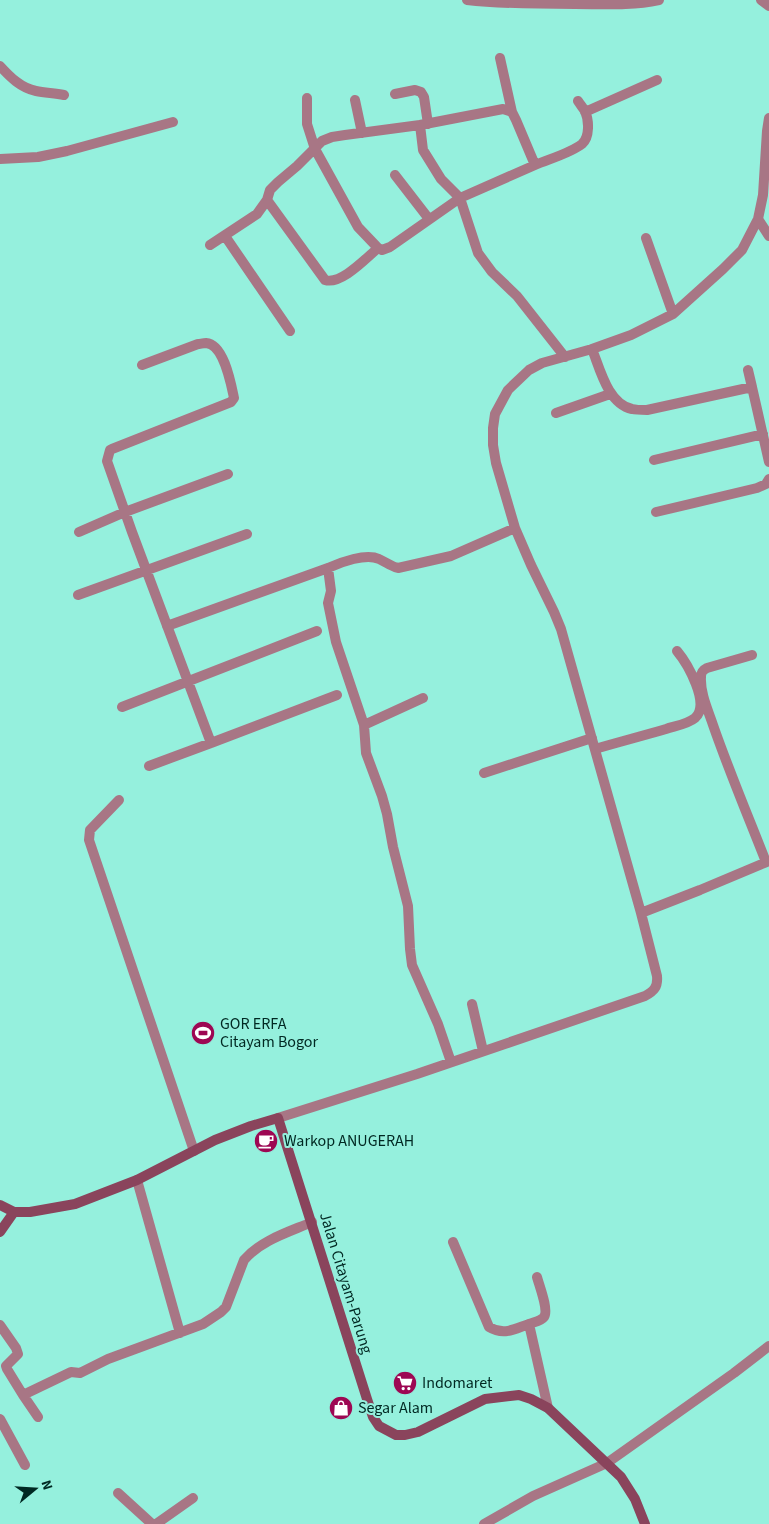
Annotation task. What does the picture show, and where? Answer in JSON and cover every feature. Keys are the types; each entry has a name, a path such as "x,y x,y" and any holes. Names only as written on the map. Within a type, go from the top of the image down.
{"street":[{"path":"467,0 530,4 615,4 646,3 659,0"},
{"path":"761,0 769,6"},
{"path":"500,58 512,112 536,165"},
{"path":"0,66 10,77 34,91 64,94"},
{"path":"585,112 657,80"},
{"path":"395,94 415,90 424,97 422,150 441,179 460,198 478,253 492,272 517,296 565,357"},
{"path":"306,98 307,124 315,149 358,226 382,250 390,248 460,198 582,144 587,137 588,129 585,112 578,101"},
{"path":"355,100 362,133"},
{"path":"210,245 257,214 267,200 270,190 322,141 332,137 424,124 503,109 512,112"},
{"path":"0,1205 14,1212 30,1212 74,1204 137,1180 216,1140 250,1126 417,1074 645,996 656,989 658,984 657,976 641,913 561,629 515,528 495,454 493,428 495,414 508,390 529,370 542,363 592,349 631,335 673,314 742,250 758,219 767,179 767,131 769,118"},
{"path":"0,159 38,157 67,151 173,122"},
{"path":"395,175 429,219"},
{"path":"267,200 325,280 332,281 345,275 378,248"},
{"path":"758,219 769,236"},
{"path":"225,236 290,331"},
{"path":"646,238 673,314"},
{"path":"142,366 198,344 207,343 220,354 230,378 234,398 222,407 110,450 107,461 211,743"},
{"path":"592,349 610,394 624,406 631,409 647,410 752,386"},
{"path":"748,370 769,462"},
{"path":"556,413 610,394"},
{"path":"654,460 763,434"},
{"path":"79,532 125,512 228,474"},
{"path":"656,512 757,488 766,484 769,479"},
{"path":"167,626 339,563 367,557 379,558 389,566 398,568 451,556 515,528"},
{"path":"78,595 247,534"},
{"path":"328,568 331,591 328,602 336,642 364,725 366,753 387,814 408,906 412,965 438,1024 451,1062"},
{"path":"122,707 317,631"},
{"path":"595,749 682,724 696,718 700,707 697,684 677,651"},
{"path":"641,913 767,861 726,763 706,702 701,675 703,670 707,668 752,655"},
{"path":"149,766 337,695"},
{"path":"364,725 423,698"},
{"path":"484,773 592,738"},
{"path":"119,800 90,830 89,840 194,1151"},
{"path":"472,1004 483,1051"},
{"name":"Jalan Citayam-Parung","path":"278,1118 367,1399 373,1417 379,1426 396,1435 405,1435 418,1432 485,1399 507,1395 519,1395 531,1399 548,1408 621,1478 628,1486 645,1524"},
{"path":"137,1180 180,1333"},
{"path":"0,1232 14,1212"},
{"path":"23,1395 72,1372 80,1373 108,1358 203,1324 226,1307 248,1254 265,1242 312,1222"},
{"path":"452,1242 489,1327 496,1331 504,1332 540,1320 545,1316 546,1310 537,1276"},
{"path":"529,1324 548,1408"},
{"path":"0,1326 16,1348 18,1354 6,1366 7,1369 38,1417"},
{"path":"484,1524 533,1496 607,1463 734,1374 769,1346"},
{"path":"0,1419 25,1465"},
{"path":"118,1493 152,1524"},
{"path":"156,1524 193,1498"}],"place":[{"name":"GOR ERFA Citayam Bogor","path":"203,1033"},
{"name":"Warkop ANUGERAH","path":"266,1141"},
{"name":"Indomaret","path":"405,1383"},
{"name":"Segar Alam","path":"341,1408"}]}
